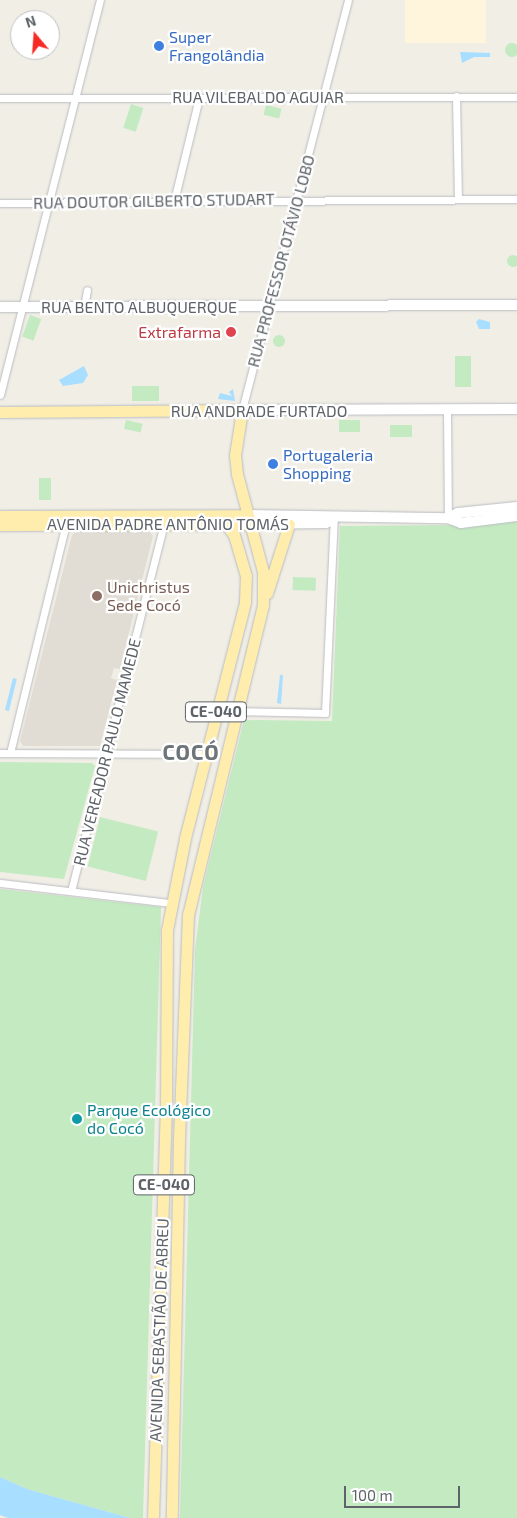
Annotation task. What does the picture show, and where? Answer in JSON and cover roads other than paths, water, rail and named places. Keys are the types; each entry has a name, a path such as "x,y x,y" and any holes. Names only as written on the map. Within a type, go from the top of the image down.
{"main road":[{"name":"RUA ANDRADE FURTADO","path":"0,412 242,410"},
{"name":"RUA PROFESSOR OTÁVIO LOBO","path":"242,410 235,456 248,519"},
{"name":"AVENIDA PADRE ANTÔNIO TOMÁS","path":"0,516 164,524 226,524 248,519"},
{"name":"AVENIDA PADRE ANTÔNIO TOMÁS","path":"0,525 66,520 248,519"},
{"name":"CE-040","path":"236,711 263,604 263,572 248,519"},
{"name":"CE-040","path":"170,903 205,754 245,602 246,576 234,535 226,524"},
{"path":"263,604 289,524"},
{"name":"AVENIDA SEBASTIÃO DE ABREU","path":"172,1518 179,1139 190,904 236,711"},
{"name":"AVENIDA SEBASTIÃO DE ABREU","path":"154,1518 166,1092 165,970 170,903"},
{"path":"166,1028 170,1057 177,1064 182,1060"},
{"path":"166,1092 174,1099 179,1139"}],"street":[{"path":"0,395 100,0"},
{"name":"RUA PROFESSOR OTÁVIO LOBO","path":"242,410 348,0"},
{"path":"456,96 458,199"},
{"name":"RUA VILEBALDO AGUIAR","path":"0,98 517,97"},
{"path":"174,201 199,98"},
{"name":"RUA DOUTOR GILBERTO STUDART","path":"0,203 297,199 517,199"},
{"path":"84,307 88,290"},
{"name":"RUA BENTO ALBUQUERQUE","path":"0,307 517,305"},
{"name":"RUA ANDRADE FURTADO","path":"242,410 517,409"},
{"path":"447,410 448,518"},
{"name":"AVENIDA PADRE ANTÔNIO TOMÁS","path":"448,518 458,513 517,507"},
{"name":"AVENIDA PADRE ANTÔNIO TOMÁS","path":"248,519 326,514 334,518 448,518 461,523 517,516"},
{"path":"236,711 324,713 334,518"},
{"name":"AVENIDA PADRE ANTÔNIO TOMÁS","path":"248,519 289,524 326,523 334,518"},
{"path":"10,753 66,520"},
{"name":"RUA VEREADOR PAULO MAMEDE","path":"71,891 164,524"},
{"path":"0,753 205,754"},
{"path":"0,883 170,903"}],"water":[{"path":"460,52 490,53 490,57 474,57 462,63"},
{"path":"479,319 490,322 490,329 479,329 476,322"},
{"path":"84,366 88,375 83,383 63,386 59,380"},
{"path":"233,389 235,401 218,399 220,393 232,396 229,392"},
{"path":"280,675 283,675 281,704 277,703"},
{"path":"13,678 17,679 9,711 5,710"},
{"path":"0,1477 27,1489 130,1518 8,1518 0,1515"}],"place":[{"name":"Super Frangolândia","path":"159,46"},
{"name":"Extrafarma","path":"231,332"},
{"name":"Portugaleria Shopping","path":"273,464"},
{"name":"Unichristus Sede Cocó","path":"97,596"},
{"name":"Parque Ecológico do Cocó","path":"77,1119"}],"district":[{"name":"COCÓ","path":"191,752"}]}
